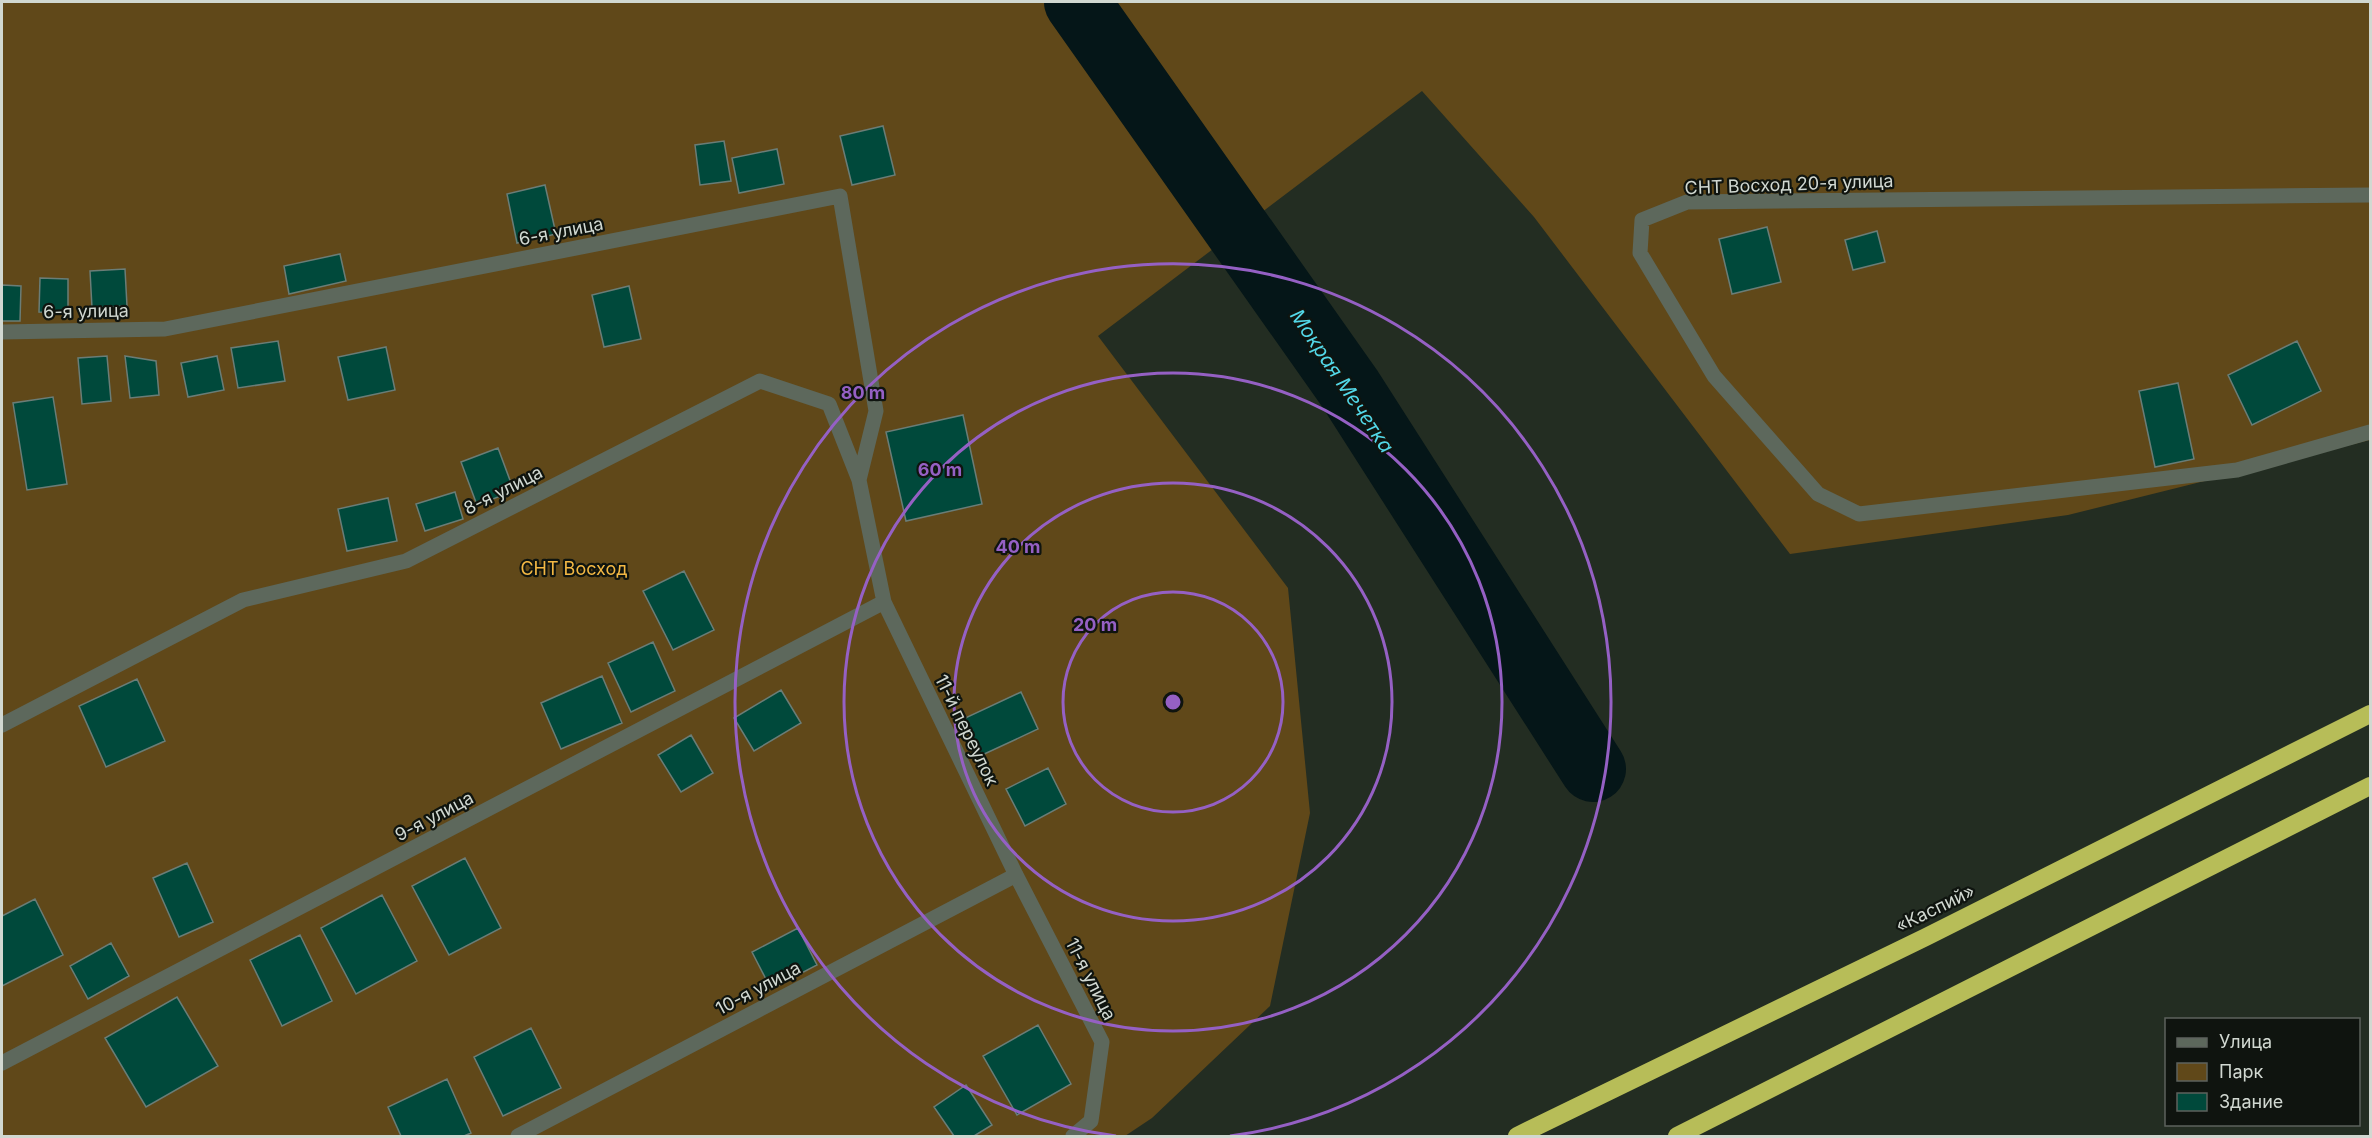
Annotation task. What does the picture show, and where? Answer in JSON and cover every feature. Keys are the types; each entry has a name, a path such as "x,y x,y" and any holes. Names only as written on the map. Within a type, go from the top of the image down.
{"highway":[{"name":"«Каспий»","path":"1517,1137 1936,932 2370,714"},
{"path":"1677,1137 2370,786"}],"street":[{"name":"6-я улица","path":"2,332 165,329 840,195 876,411 859,480"},
{"name":"СНТ Восход 20-я улица","path":"2370,195 1687,202 1642,220 1640,253 1714,375 1818,494 1859,514 2237,470 2370,432"},
{"name":"8-я улица","path":"2,725 243,600 406,561 760,381 829,404 859,480 884,602"},
{"name":"11-й переулок","path":"884,602 1016,875"},
{"name":"9-я улица","path":"2,1063 884,602"},
{"name":"10-я улица","path":"518,1137 1016,875"},
{"name":"11-я улица","path":"1016,875 1102,1042 1091,1121 1073,1137"}],"green space":[{"name":"СНТ Восход","path":"2,2 2370,2 2370,440 2068,515 1790,554 1534,217 1422,91 1098,336 1288,588 1310,813 1270,1006 1152,1118 1125,1136 2,1136"}],"building":[{"path":"883,126 895,175 852,185 840,136"},
{"path":"724,141 731,181 700,185 695,145"},
{"path":"777,149 784,184 739,193 732,158"},
{"path":"545,185 556,234 517,243 507,194"},
{"path":"1767,227 1781,282 1732,294 1719,239"},
{"path":"1877,231 1885,262 1853,270 1845,240"},
{"path":"340,254 346,281 289,294 284,266"},
{"path":"125,269 127,306 92,308 90,271"},
{"path":"40,278 68,279 68,313 39,312"},
{"path":"2,285 21,286 20,321 2,321"},
{"path":"629,286 641,339 604,347 592,295"},
{"path":"278,341 285,381 238,388 231,348"},
{"path":"2297,341 2321,391 2252,425 2228,375"},
{"path":"386,347 395,390 348,400 338,357"},
{"path":"107,356 111,401 82,404 78,358"},
{"path":"125,356 156,361 159,395 130,398"},
{"path":"217,356 224,390 188,397 181,363"},
{"path":"2178,383 2194,459 2155,467 2139,391"},
{"path":"53,397 67,484 27,490 13,403"},
{"path":"963,415 982,504 906,521 886,432"},
{"path":"498,448 514,491 477,505 461,462"},
{"path":"455,492 463,519 425,531 416,504"},
{"path":"388,498 397,541 347,551 338,509"},
{"path":"684,571 714,630 673,650 643,591"},
{"path":"653,642 675,691 631,712 608,663"},
{"path":"602,676 622,723 561,749 541,703"},
{"path":"137,679 165,741 106,767 79,706"},
{"path":"781,690 801,723 754,751 734,718"},
{"path":"1021,692 1038,729 980,756 963,719"},
{"path":"691,735 713,773 681,792 658,755"},
{"path":"1048,768 1066,804 1025,826 1006,789"},
{"path":"465,858 501,928 449,955 412,886"},
{"path":"187,863 213,922 179,937 153,878"},
{"path":"382,895 417,961 356,994 321,928"},
{"path":"35,899 63,955 2,986 2,916"},
{"path":"798,928 817,965 771,989 752,952"},
{"path":"300,935 332,1001 282,1026 250,960"},
{"path":"111,943 129,976 88,999 70,966"},
{"path":"177,997 218,1066 146,1107 105,1038"},
{"path":"1038,1025 1071,1084 1017,1115 983,1056"},
{"path":"531,1028 561,1088 503,1116 474,1057"},
{"path":"447,1079 471,1133 464,1136 401,1136 388,1107"},
{"path":"966,1085 992,1125 974,1136 954,1136 934,1107"}],"waterway":[{"name":"Мокрая Мечетка","path":"1077,2 1350,389 1593,769"}]}
